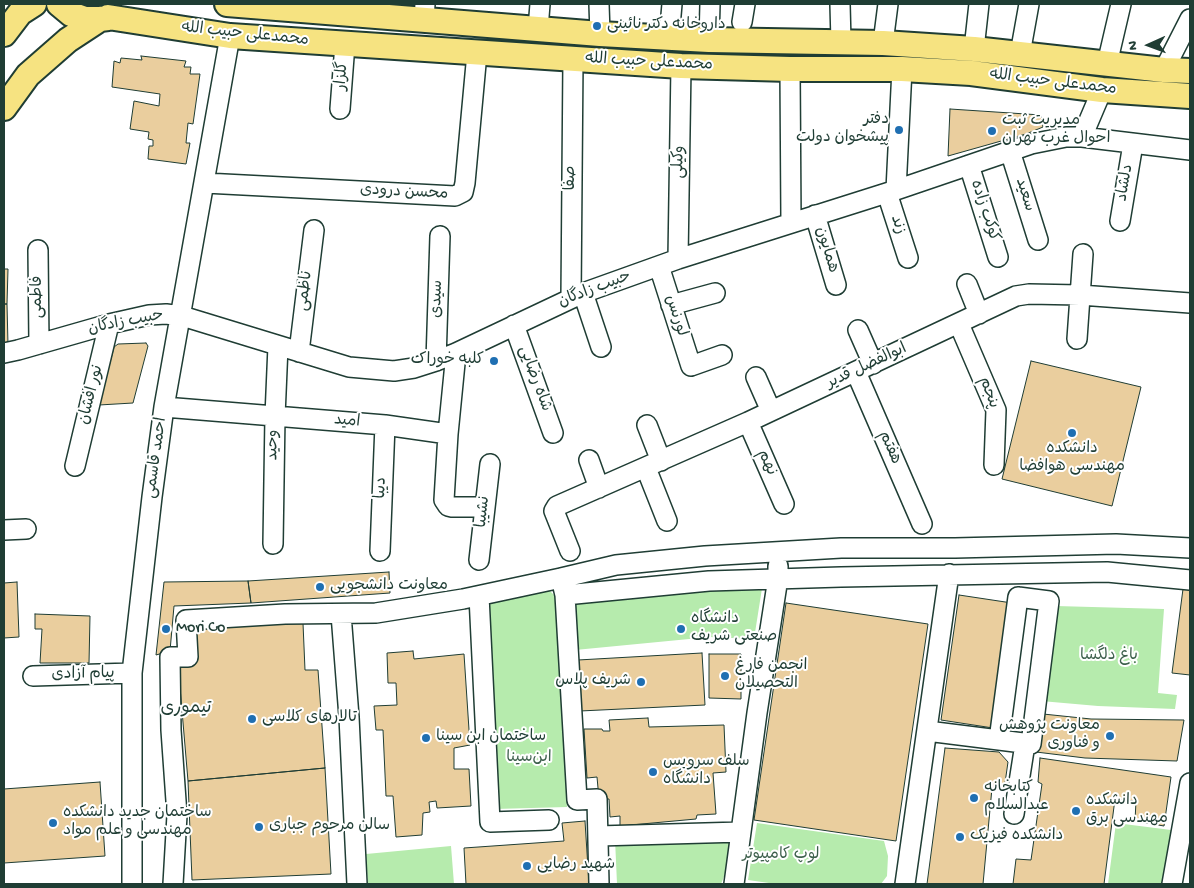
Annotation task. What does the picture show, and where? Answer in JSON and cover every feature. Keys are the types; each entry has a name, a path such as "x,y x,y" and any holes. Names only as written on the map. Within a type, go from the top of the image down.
{"main road":[{"path":"4,34 20,13 34,4"},
{"name":"محمدعلی حبیب الله","path":"59,4 71,14 85,19 104,18 230,36 681,66 790,69 902,69 971,73 1102,90 1190,96"},
{"path":"4,108 28,75 68,40 128,4"},
{"name":"محمدعلی حبیب الله","path":"227,4 318,12 391,10 424,12 538,29 669,38 883,42 974,49 1164,70 1190,71"},
{"path":"316,42 318,12"},
{"path":"1160,94 1164,70"}],"street":[{"path":"538,29 540,4"},
{"path":"599,4 600,34"},
{"path":"669,38 672,4"},
{"path":"709,40 710,4"},
{"path":"840,4 841,42"},
{"path":"883,42 888,4"},
{"path":"974,49 979,4"},
{"path":"1020,54 1029,4"},
{"path":"1107,64 1121,4"},
{"path":"1164,70 1190,19"},
{"name":"احمد قاسمی","path":"132,884 132,673 152,497 164,407 182,316 230,36"},
{"name":"گلزار","path":"340,108 345,44"},
{"name":"محسن درودی","path":"205,182 455,196 463,192 465,183 477,53"},
{"name":"صفا","path":"573,59 577,295 601,347"},
{"name":"وکیلی","path":"678,259 681,66"},
{"path":"790,69 791,223"},
{"path":"891,192 902,69"},
{"path":"1082,137 1102,90"},
{"name":"حبیب زادگان","path":"4,353 109,324 157,314 182,316 349,367 394,371 414,368 436,362 577,295 678,259 1051,139 1082,137 1190,150"},
{"name":"دلشاد","path":"1120,221 1132,144"},
{"name":"سعید","path":"1010,151 1038,240"},
{"name":"کوکب زاده","path":"969,165 998,257"},
{"name":"زند","path":"891,192 908,258"},
{"name":"همایون","path":"815,215 836,285"},
{"name":"ناظمی","path":"299,352 314,230"},
{"name":"سیدی","path":"436,362 440,236"},
{"name":"فاطمی","path":"38,250 39,344"},
{"path":"1077,339 1083,254"},
{"name":"لورنس","path":"659,266 691,366 722,355"},
{"path":"967,284 979,314"},
{"path":"671,305 714,293"},
{"name":"ابوالفضل قدیر","path":"570,551 554,511 557,506 748,422 1023,294 1080,295 1190,303"},
{"name":"نور افشان","path":"75,466 109,324"},
{"name":"پنجم","path":"959,324 996,410 994,466"},
{"name":"شاه رضایی","path":"514,325 553,433"},
{"path":"858,330 873,364"},
{"name":"وحید","path":"273,544 278,346"},
{"path":"448,434 456,353"},
{"name":"هفتم","path":"856,372 922,524"},
{"path":"756,377 771,411"},
{"name":"امید","path":"164,407 385,426 448,434"},
{"name":"نهم","path":"748,422 784,504"},
{"path":"647,425 653,464 667,521"},
{"name":"دیبا","path":"380,551 385,426"},
{"name":"نشیبا","path":"448,434 444,500 452,508 484,508"},
{"path":"589,460 599,488"},
{"name":"نشیبا","path":"479,560 490,464"},
{"path":"4,530 26,529"},
{"path":"563,587 616,565 841,548 955,548 1116,544 1190,548"},
{"path":"734,884 778,578 778,552"},
{"path":"173,884 177,815 170,657 188,657 186,620 285,614 376,613 479,596 563,587 709,580 1107,572 1190,580"},
{"path":"905,884 949,574"},
{"path":"563,587 577,800 597,799 599,884"},
{"path":"479,596 490,822 549,820"},
{"path":"927,731 1031,744 1049,601 1018,597 1000,740"},
{"path":"341,614 349,718 357,884"},
{"name":"پیام آزادی","path":"33,676 132,673"},
{"path":"1014,814 1025,744"},
{"path":"1179,878 1190,783"},
{"path":"598,836 741,832"}],"green space":[{"path":"763,582 754,639 710,637 575,650 575,598"},
{"name":"ابن‌سینا","path":"549,590 557,598 567,807 495,809 487,603"},
{"name":"باغ دلگشا","path":"1056,606 1164,609 1158,693 1177,695 1175,709 1098,706 1041,701"},
{"name":"لوپ کامپیوتر","path":"757,823 884,841 888,856 887,876 881,884 776,884 748,880"},
{"path":"1116,823 1171,830 1164,884 1108,884"},
{"path":"730,838 725,874 721,884 617,884 615,839"},
{"path":"451,846 454,884 368,884 366,854"}],"building":[{"path":"141,56 186,61 184,67 191,67 190,74 200,74 193,124 188,123 186,143 190,143 186,164 148,159 149,146 153,146 153,140 148,139 149,132 130,129 134,101 159,106 160,94 112,87 114,61 120,63 121,58 142,60"},
{"name":"مدیریت ثبت احوال غرب تهران","path":"950,109 1041,115 1043,127 1026,134 948,156"},
{"path":"4,269 8,269 7,304 4,304"},
{"path":"4,304 7,304 8,345 4,345"},
{"path":"146,343 148,346 133,403 99,405 114,347 118,344"},
{"name":"دانشکده مهندسی هوافضا","path":"1031,361 1141,387 1112,506 1002,479"},
{"name":"معاونت دانشجویی","path":"389,572 390,593 251,603 248,581"},
{"name":"Mori Co","path":"248,581 251,603 174,606 170,651 156,655 164,582"},
{"path":"17,582 19,637 4,638 4,583"},
{"path":"1183,589 1190,590 1190,675 1172,673"},
{"path":"959,595 1012,603 993,728 941,720"},
{"path":"786,603 928,624 896,841 754,820"},
{"path":"35,614 90,616 89,663 40,663 42,629 35,629"},
{"name":"تالارهای کلاسی","path":"303,623 305,670 318,670 325,768 188,781 178,664 190,628"},
{"name":"ساختمان ابن سینا","path":"413,651 414,659 464,654 470,745 454,748 454,769 469,769 471,806 437,808 436,801 429,802 430,812 423,813 422,835 396,837 393,796 386,796 383,730 376,730 374,706 397,705 396,683 388,683 387,653"},
{"name":"شریف پلاس","path":"702,653 705,705 580,711 578,660"},
{"name":"انجمن فارغ التحصیلان","path":"709,654 741,654 741,699 709,698"},
{"name":"معاونت پژوهش و فناوری","path":"1043,714 1091,719 1184,720 1177,761 1085,758 1036,752"},
{"name":"سلف سرویس دانشگاه","path":"648,718 649,727 724,725 726,772 713,773 716,814 697,815 696,819 620,826 620,816 610,817 609,799 599,799 597,777 587,778 584,729 610,731 609,720"},
{"name":"دانشکده فیزیک","path":"945,748 999,752 1008,762 1004,790 992,788 983,884 927,884"},
{"name":"دانشکده مهندسی برق","path":"1040,758 1171,777 1164,826 1135,821 1136,801 1115,799 1104,884 1013,884 1016,859 1031,860 1042,784 1038,782"},
{"name":"سالن مرحوم جباری","path":"325,768 331,874 192,880 188,781"},
{"name":"ساختمان جدید دانشکده مهندسی و علم مواد","path":"100,782 105,856 4,863 4,789"},
{"name":"شهید رضایی","path":"585,821 589,884 466,884 464,848 564,841 562,823"}],"place":[{"name":"داروخانه دکتر نائینی","path":"597,26"},
{"name":"دفتر پیشخوان دولت","path":"899,130"},
{"name":"مدیریت ثبت احوال غرب تهران","path":"992,131"},
{"name":"کلبه خوراک","path":"494,361"},
{"name":"دانشکده مهندسی هوافضا","path":"1072,433"},
{"name":"معاونت دانشجویی","path":"320,587"},
{"name":"Mori Co","path":"166,629"},
{"name":"دانشگاه صنعتی شریف","path":"681,629"},
{"name":"انجمن فارغ التحصیلان","path":"725,676"},
{"name":"شریف پلاس","path":"641,682"},
{"name":"تالارهای کلاسی","path":"252,719"},
{"name":"معاونت پژوهش و فناوری","path":"1110,736"},
{"name":"ساختمان ابن سینا","path":"426,738"},
{"name":"سلف سرویس دانشگاه","path":"653,772"},
{"name":"کتابخانه عبدالسلام","path":"974,798"},
{"name":"دانشکده مهندسی برق","path":"1076,811"},
{"name":"ساختمان جدید دانشکده مهندسی و علم مواد","path":"53,823"},
{"name":"سالن مرحوم جباری","path":"259,827"},
{"name":"دانشکده فیزیک","path":"960,837"},
{"name":"شهید رضایی","path":"527,866"}],"district":[{"name":"تیموری","path":"186,709"}]}
